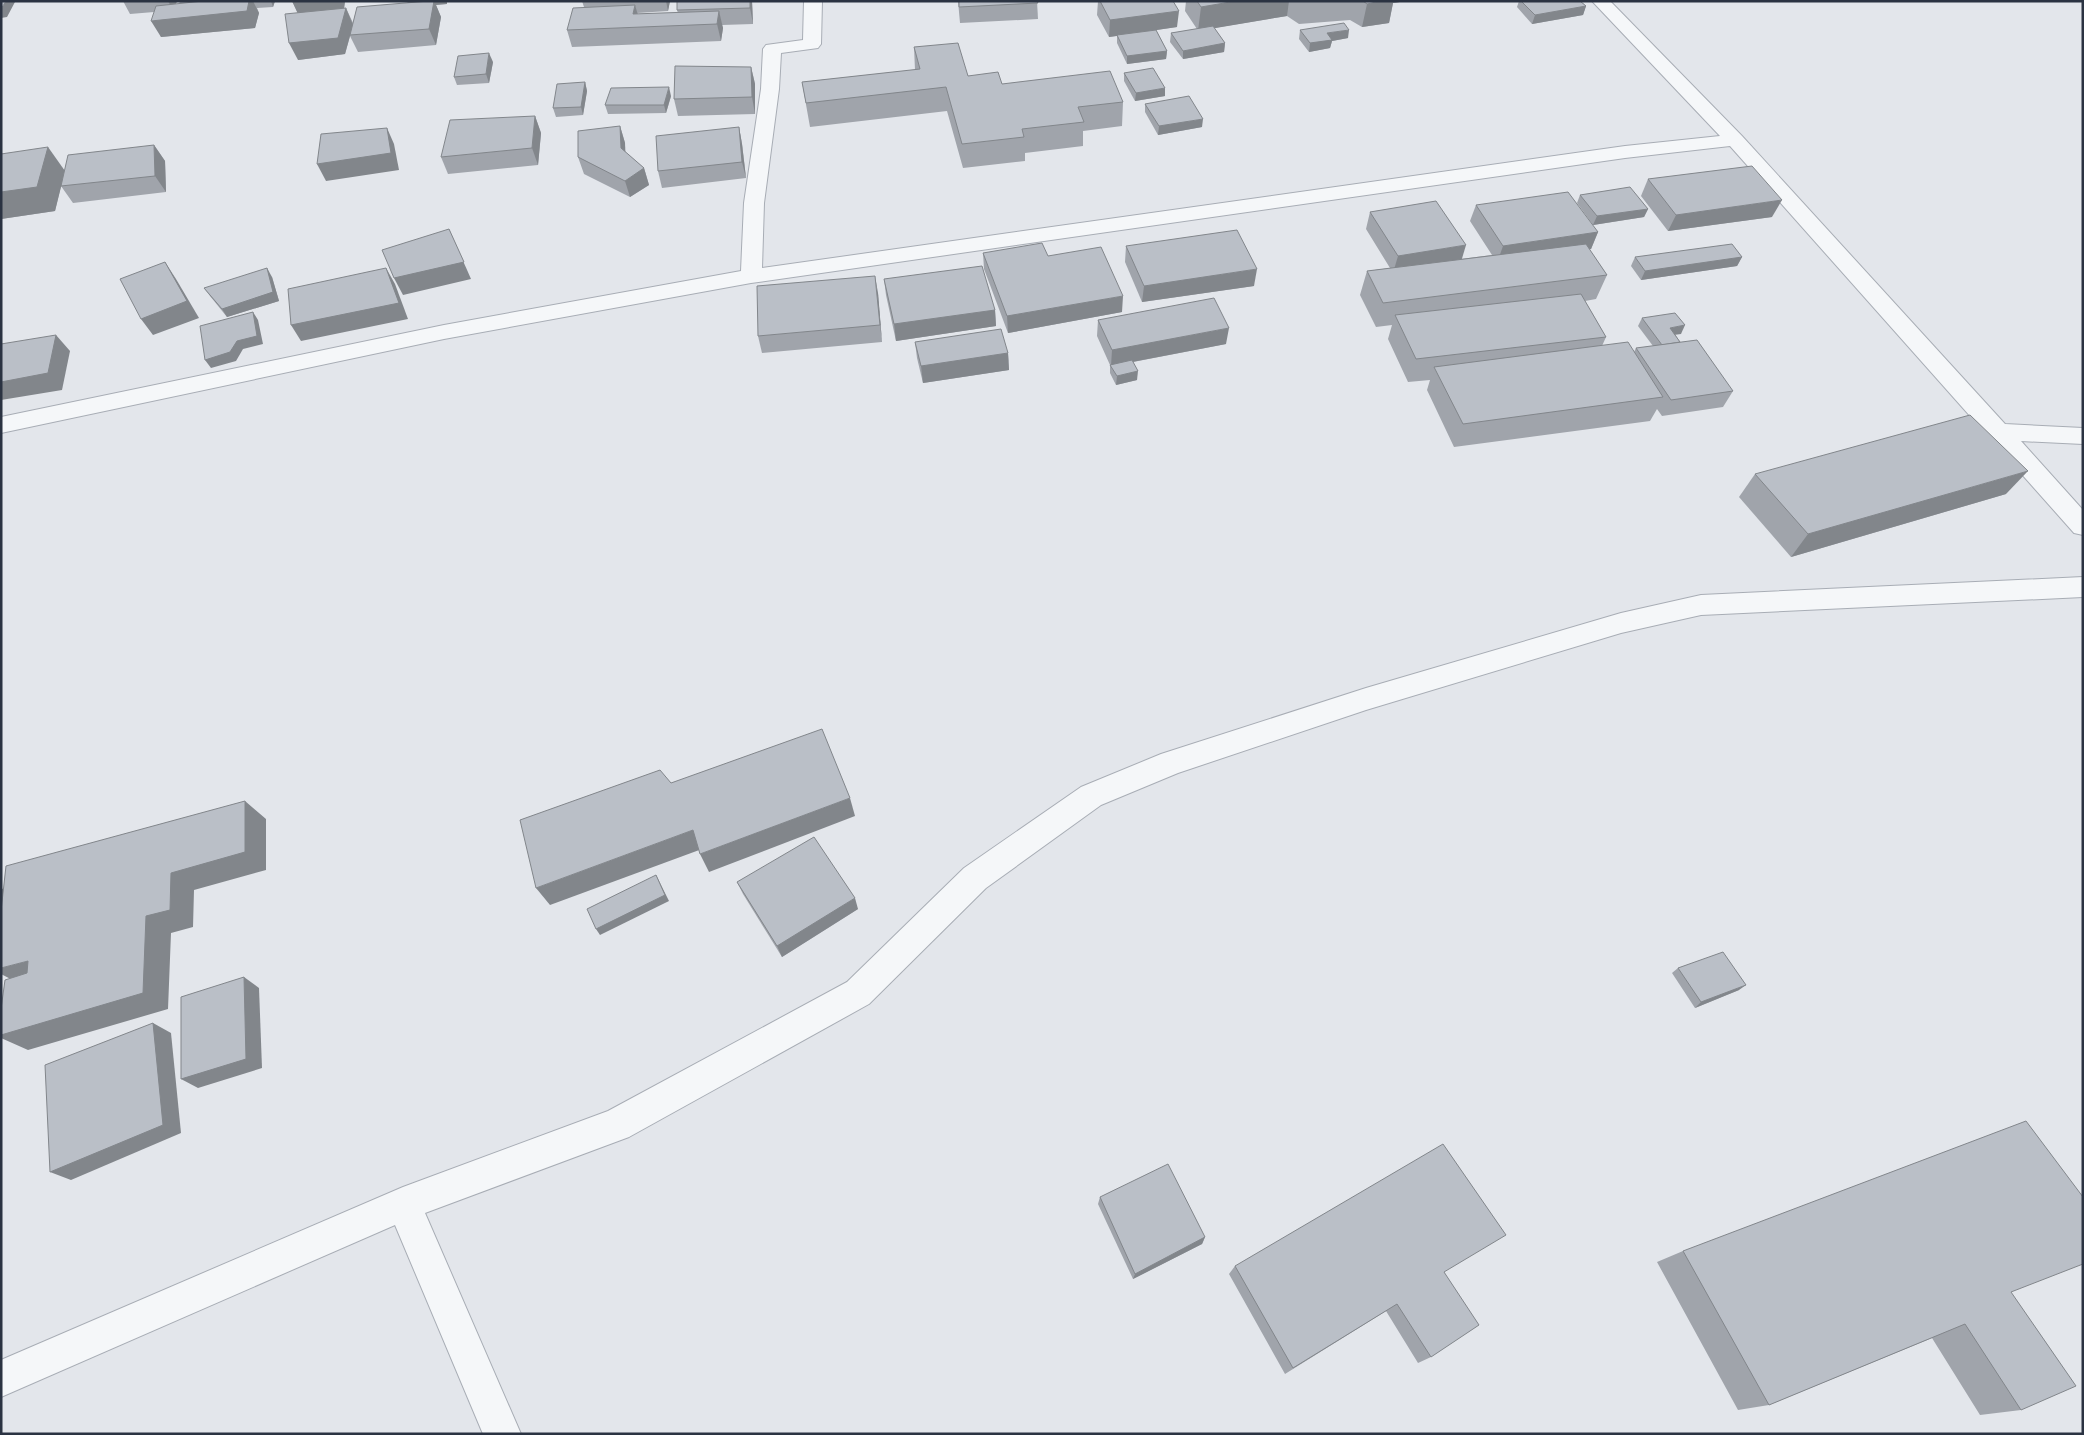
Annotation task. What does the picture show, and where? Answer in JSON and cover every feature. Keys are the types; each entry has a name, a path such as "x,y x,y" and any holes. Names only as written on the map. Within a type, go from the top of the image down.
{"street":[{"path":"751,276 754,203 770,89 772,49 812,44 814,1"},
{"path":"1600,1 1735,140 2083,526"},
{"path":"1,425 444,332 751,276 1625,152 1735,140"},
{"path":"1998,432 2083,436"},
{"path":"1,1379 403,1204 617,1124 858,993 974,878 1091,796 1171,763 1366,699 1621,623 1701,605 2083,587"},
{"path":"403,1204 502,1434"}],"building":[{"path":"1,1 6,1 1,9"},
{"path":"203,1 249,1 247,11 151,21 156,6"},
{"path":"434,1 429,29 350,35 357,7"},
{"path":"677,1 750,1 750,8 677,10"},
{"path":"959,1 1037,1 1038,3 959,7"},
{"path":"1100,1 1173,1 1179,11 1110,20"},
{"path":"1197,1 1236,1 1201,7"},
{"path":"1363,1 1381,1 1367,4"},
{"path":"1521,1 1580,1 1586,6 1535,15"},
{"path":"635,5 633,14 719,11 717,24 567,30 573,8"},
{"path":"346,8 338,38 289,43 285,14"},
{"path":"1344,23 1349,30 1327,33 1332,40 1310,43 1300,30"},
{"path":"1213,26 1225,43 1183,51 1171,33"},
{"path":"1156,30 1167,51 1127,56 1117,35"},
{"path":"958,43 968,76 998,72 1002,84 1110,71 1123,102 1078,107 1084,122 1022,129 1024,137 962,144 946,87 806,103 802,82 920,69 914,47"},
{"path":"489,53 486,74 454,77 458,56"},
{"path":"675,66 751,67 752,97 674,99"},
{"path":"1153,68 1165,88 1136,93 1124,73"},
{"path":"585,82 581,107 553,108 557,84"},
{"path":"669,87 664,105 605,105 611,88"},
{"path":"1189,96 1203,119 1159,126 1145,104"},
{"path":"535,116 532,148 441,157 450,120"},
{"path":"620,126 621,148 644,168 625,181 578,157 578,131"},
{"path":"739,127 742,162 658,171 656,136"},
{"path":"387,128 391,153 317,164 321,134"},
{"path":"154,145 155,176 61,186 68,155"},
{"path":"48,147 37,187 1,192 1,154"},
{"path":"1752,166 1782,200 1676,215 1648,179"},
{"path":"1630,187 1648,209 1597,216 1580,195"},
{"path":"1568,192 1598,232 1503,246 1476,205"},
{"path":"1436,201 1466,245 1398,256 1370,212"},
{"path":"449,229 464,262 394,278 382,250"},
{"path":"1237,230 1257,269 1144,286 1126,246"},
{"path":"1042,243 1048,256 1101,247 1123,296 1007,316 983,253"},
{"path":"1586,244 1607,275 1383,303 1367,271"},
{"path":"1732,244 1742,257 1645,271 1635,257"},
{"path":"165,262 187,301 141,319 120,279"},
{"path":"982,266 995,310 894,324 884,279"},
{"path":"267,268 273,292 222,309 204,288"},
{"path":"386,268 399,303 291,325 288,289"},
{"path":"875,276 880,325 758,336 757,286"},
{"path":"1581,294 1606,337 1416,359 1395,315"},
{"path":"1214,298 1229,328 1112,350 1098,320"},
{"path":"253,312 257,336 237,341 230,352 205,360 200,326"},
{"path":"1675,313 1685,325 1670,328 1680,342 1662,345 1642,318"},
{"path":"1001,329 1008,353 921,366 915,342"},
{"path":"56,335 48,373 1,382 1,344"},
{"path":"1697,340 1733,391 1671,400 1636,348"},
{"path":"1628,342 1663,397 1463,424 1434,367"},
{"path":"1132,360 1138,371 1117,376 1110,365"},
{"path":"1970,415 2028,471 1808,534 1755,474"},
{"path":"822,729 850,798 700,854 693,830 536,888 520,820 660,770 671,783"},
{"path":"245,801 245,852 171,873 170,910 146,916 143,993 1,1035 1,1009 5,980 27,973 28,961 1,968 1,911 6,866"},
{"path":"814,837 855,898 777,946 737,882"},
{"path":"656,875 665,895 596,929 587,909"},
{"path":"1723,952 1746,985 1701,1002 1678,968"},
{"path":"244,977 246,1059 181,1079 181,997"},
{"path":"153,1023 163,1125 50,1172 45,1065"},
{"path":"2026,1121 2083,1197 2083,1264 2011,1292 2076,1386 2021,1410 1965,1324 1769,1405 1683,1251"},
{"path":"1443,1144 1506,1235 1444,1272 1479,1325 1431,1357 1397,1304 1293,1368 1235,1266"},
{"path":"1168,1164 1205,1237 1135,1274 1100,1197"}]}
